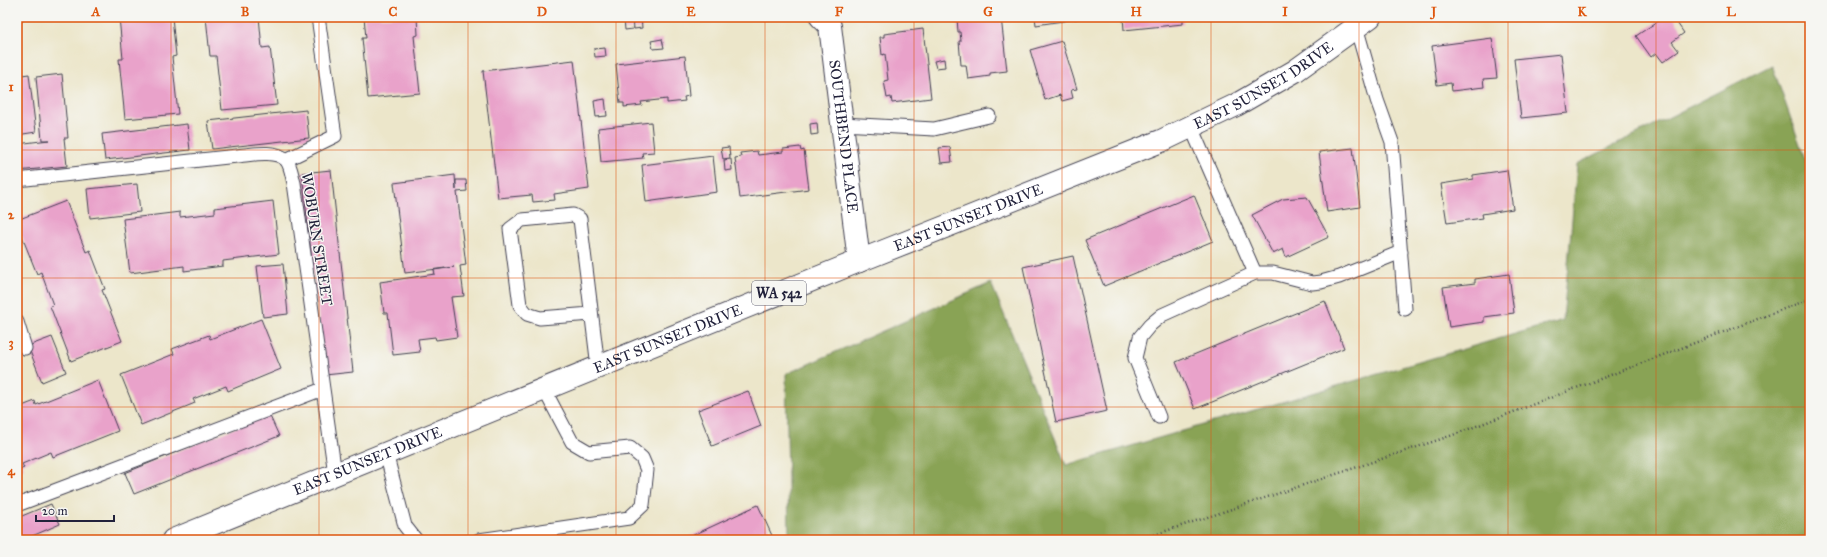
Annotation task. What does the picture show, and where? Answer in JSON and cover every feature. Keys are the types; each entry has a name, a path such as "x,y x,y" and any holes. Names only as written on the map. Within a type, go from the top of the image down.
{"main road":[{"name":"SOUTHBEND PLACE","path":"829,20 859,261"},
{"name":"EAST SUNSET DRIVE","path":"173,540 859,261 1161,141 1236,105 1295,71 1360,20"}],"lane":[{"path":"286,160 335,136 318,17"},
{"path":"1360,20 1377,100 1392,142 1405,309"},
{"path":"842,124 934,129 990,116"},
{"path":"1191,127 1255,273"},
{"name":"WOBURN STREET","path":"17,180 269,154 279,156 286,160 294,183 335,474"},
{"path":"591,314 540,318 527,314 520,304 510,229 522,220 573,215 580,219 598,367"},
{"path":"1160,417 1135,358 1140,337 1150,325 1162,315 1255,273 1273,273 1312,283 1321,282 1339,277 1400,252"},
{"path":"17,322 25,348"},
{"path":"17,505 323,389"},
{"path":"479,540 629,518 643,505 647,470 642,458 630,448 588,452 572,442 544,389"},
{"path":"386,453 405,526 416,540"}],"path":[{"path":"1139,540 1453,435 1810,299"}],"green space":[{"path":"1772,65 1810,173 1810,540 789,540 786,374 991,283 1066,465 1563,320 1577,164"}],"building":[{"path":"17,17 23,17 23,21 17,22"},
{"path":"119,17 172,17 176,56 172,57 178,114 125,119 119,59 123,59"},
{"path":"206,17 259,17 262,48 270,47 277,105 222,110 216,56 210,56"},
{"path":"364,17 417,17 418,35 414,36 420,93 368,98 362,38 366,38"},
{"path":"641,17 642,28 634,29 633,18"},
{"path":"957,17 1001,17 1007,71 990,73 990,76 968,79 966,65 961,65 959,41 961,41 960,32 958,32"},
{"path":"1035,17 1083,17 1083,18 1036,25"},
{"path":"1123,17 1183,17 1183,24 1124,30"},
{"path":"1664,17 1673,17 1684,33 1672,42 1679,51 1663,62 1656,53 1651,57 1636,36"},
{"path":"632,18 633,29 625,30 624,19"},
{"path":"923,29 931,98 892,103 891,97 887,98 884,81 888,80 885,54 882,55 880,37 884,37 884,34"},
{"path":"1492,38 1497,78 1483,79 1484,87 1452,91 1451,83 1437,85 1432,46"},
{"path":"662,39 664,48 653,49 651,41"},
{"path":"1062,41 1077,89 1071,90 1073,98 1062,101 1060,95 1045,100 1030,50"},
{"path":"17,45 22,75 29,74 36,132 17,135"},
{"path":"605,48 606,56 595,57 594,49"},
{"path":"1561,54 1568,113 1521,118 1514,59"},
{"path":"685,56 689,96 684,97 685,101 667,103 667,99 641,102 642,105 624,107 624,103 620,103 616,64"},
{"path":"944,59 945,67 936,68 934,61"},
{"path":"574,60 589,189 554,194 555,200 533,202 532,195 498,198 483,71"},
{"path":"62,74 68,138 64,138 67,166 17,171 17,144 49,140 42,140 36,77"},
{"path":"605,99 607,116 596,117 594,101"},
{"path":"306,110 309,138 212,149 208,121"},
{"path":"651,122 654,152 642,153 643,158 601,162 598,128"},
{"path":"817,123 818,134 811,135 810,124"},
{"path":"187,124 190,150 105,160 102,134"},
{"path":"729,147 730,158 723,159 721,148"},
{"path":"800,147 801,151 804,150 809,189 740,198 735,158 741,157 740,153 757,151 758,155 783,152 783,149"},
{"path":"950,147 952,162 941,163 939,148"},
{"path":"1353,148 1360,207 1327,212 1319,152"},
{"path":"713,156 717,192 646,202 642,165"},
{"path":"731,159 732,170 725,171 724,160"},
{"path":"331,170 353,372 325,375 302,173"},
{"path":"1507,170 1513,209 1482,214 1483,218 1447,223 1441,184 1473,179 1473,175"},
{"path":"455,175 456,190 456,180 466,180 467,191 457,192 466,265 460,266 464,296 451,297 457,337 436,340 435,337 418,339 420,352 393,355 388,313 384,313 380,282 435,274 434,270 454,267 405,273 394,183"},
{"path":"137,184 140,212 90,218 87,189"},
{"path":"1194,195 1213,241 1104,286 1085,240"},
{"path":"1307,197 1329,237 1286,257 1283,249 1273,254 1252,215 1283,199"},
{"path":"66,201 86,252 90,250 105,289 102,290 122,341 71,361 50,306 53,305 41,272 37,274 17,224 17,220"},
{"path":"273,201 279,254 223,261 223,266 184,271 184,266 130,273 123,219 180,212 180,217 215,213 215,208"},
{"path":"1073,256 1107,411 1056,422 1023,267"},
{"path":"283,264 288,314 263,317 257,266"},
{"path":"1509,274 1514,313 1484,317 1484,322 1449,327 1443,287 1475,283 1475,279"},
{"path":"1325,301 1344,348 1195,409 1176,362"},
{"path":"261,319 281,369 228,391 226,386 193,399 195,403 141,425 121,375 174,354 172,349 209,335 210,339"},
{"path":"52,337 66,372 42,382 28,346"},
{"path":"98,380 118,431 53,457 51,452 22,464 24,468 17,471 17,408 35,401 36,405"},
{"path":"748,391 761,426 712,446 698,410"},
{"path":"269,414 279,436 134,494 125,473"},
{"path":"51,504 60,524 23,540 17,540 17,518"},
{"path":"758,505 774,540 685,539"}]}
